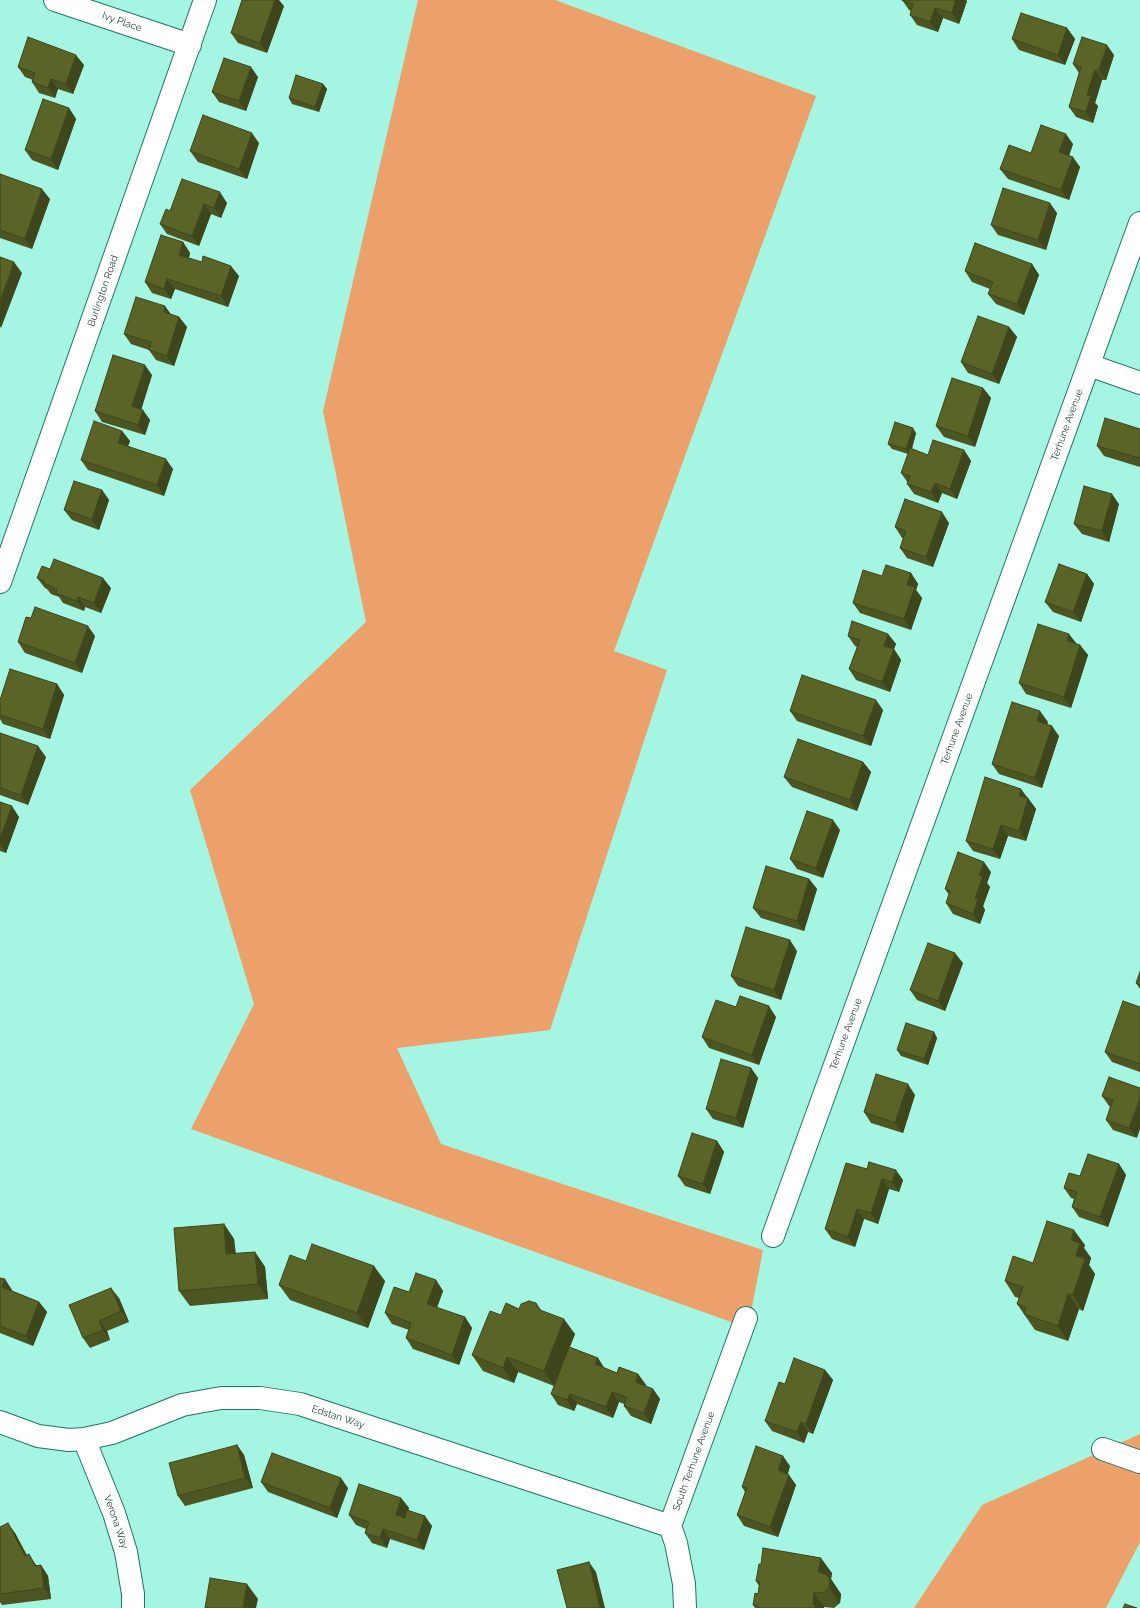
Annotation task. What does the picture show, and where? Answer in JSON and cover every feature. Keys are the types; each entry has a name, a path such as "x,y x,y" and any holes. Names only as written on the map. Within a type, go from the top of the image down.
{"street":[{"name":"Ivy Place","path":"55,0 190,45"},
{"name":"Burlington Road","path":"0,582 206,0"},
{"name":"Terhune Avenue","path":"773,1236 1140,223"},
{"path":"1089,365 1140,383"},
{"name":"South Terhune Avenue","path":"670,1526 746,1318"},
{"name":"Edstan Way","path":"0,1422 38,1436 69,1440 84,1439 112,1433 182,1405 221,1398 260,1398 300,1404 670,1526"},
{"name":"Verona Way","path":"84,1439 114,1513 126,1552 133,1594 133,1608"},
{"path":"1103,1449 1140,1462"},
{"path":"670,1526 676,1543 684,1584 685,1608"}],"shaded area":[{"path":"418,0 555,0 816,96 614,651 667,670 550,1030 397,1048 441,1144 763,1250 748,1328 191,1129 254,1004 190,790 366,622 323,411"},
{"path":"1140,1434 1140,1542 1106,1608 914,1608 982,1505"}],"building":[{"path":"242,0 275,0 260,43 231,33"},
{"path":"902,0 956,0 952,13 935,8 930,22 910,15 913,4"},
{"path":"1021,13 1067,28 1058,55 1012,39"},
{"path":"28,37 76,55 66,84 51,79 48,88 32,82 35,73 18,67"},
{"path":"1082,37 1107,45 1099,70 1095,70 1087,95 1091,96 1086,112 1069,107 1081,67 1073,64"},
{"path":"224,58 251,67 239,101 212,92"},
{"path":"296,75 323,84 315,107 289,98"},
{"path":"43,99 69,108 51,159 25,150"},
{"path":"203,115 252,133 239,169 190,151"},
{"path":"1041,125 1066,134 1059,152 1073,157 1061,190 1000,169 1009,145 1031,153"},
{"path":"0,174 42,189 25,239 0,230"},
{"path":"182,179 220,192 214,208 204,204 192,236 160,224 166,209 170,211"},
{"path":"1003,188 1050,203 1038,240 991,225"},
{"path":"161,235 183,242 179,255 202,262 203,256 231,266 221,296 167,279 164,289 145,282"},
{"path":"975,243 1032,264 1017,304 988,294 993,282 965,271"},
{"path":"0,257 14,262 0,301"},
{"path":"136,297 165,306 164,312 179,317 167,356 149,350 151,342 124,334"},
{"path":"978,316 1009,327 992,374 961,362"},
{"path":"113,355 145,365 132,406 143,410 138,425 95,411"},
{"path":"952,378 983,388 968,436 936,426"},
{"path":"1105,418 1140,429 1140,458 1097,446"},
{"path":"94,421 122,431 118,443 166,459 157,485 81,460"},
{"path":"895,422 913,428 906,449 888,444"},
{"path":"933,440 964,450 950,489 935,483 931,492 907,484 910,476 901,473 910,448 928,455"},
{"path":"74,481 102,490 92,519 64,510"},
{"path":"1084,486 1112,494 1102,531 1074,524"},
{"path":"905,499 942,512 926,557 900,548 906,531 895,527"},
{"path":"54,559 103,578 94,603 78,597 77,601 56,593 57,589 43,583 45,581 37,578 42,566 50,569"},
{"path":"1059,564 1087,574 1073,612 1045,602"},
{"path":"886,565 911,573 907,585 915,587 904,619 853,603 863,570 882,576"},
{"path":"35,607 88,626 75,663 18,642 26,617 31,618"},
{"path":"852,621 888,634 884,646 894,649 882,682 849,669 860,640 848,636"},
{"path":"1038,624 1069,634 1067,641 1080,645 1064,697 1019,683"},
{"path":"10,669 57,684 43,729 0,715 0,700"},
{"path":"802,675 876,700 863,736 790,711"},
{"path":"1012,702 1040,711 1037,721 1052,726 1035,778 992,764"},
{"path":"0,733 38,746 21,795 0,788"},
{"path":"798,739 863,762 850,800 784,777"},
{"path":"985,777 1021,789 1019,796 1028,798 1019,831 1001,825 993,849 966,841"},
{"path":"0,802 12,806 0,839"},
{"path":"807,811 833,820 816,868 790,859"},
{"path":"958,852 984,862 979,875 983,876 975,898 978,899 973,914 946,903 950,891 945,889"},
{"path":"766,866 809,879 797,921 753,908"},
{"path":"746,927 790,940 774,990 731,976"},
{"path":"928,943 955,953 938,1001 910,990"},
{"path":"1140,972 1140,985 1136,983"},
{"path":"740,996 769,1006 752,1055 702,1037 716,1000 736,1007"},
{"path":"1123,1001 1140,1007 1140,1064 1105,1052"},
{"path":"906,1023 934,1032 924,1059 897,1050"},
{"path":"721,1059 751,1068 736,1118 706,1109"},
{"path":"876,1074 908,1084 895,1123 864,1112"},
{"path":"1109,1077 1140,1088 1140,1098 1129,1128 1106,1120 1113,1100 1102,1096"},
{"path":"692,1133 717,1141 703,1184 678,1176"},
{"path":"1088,1154 1119,1164 1100,1217 1072,1207 1077,1192 1064,1188 1069,1173 1080,1176"},
{"path":"869,1162 896,1170 892,1182 882,1179 871,1213 857,1209 848,1237 825,1229 846,1163 867,1169"},
{"path":"1047,1221 1074,1230 1071,1240 1080,1243 1076,1256 1085,1259 1073,1295 1068,1294 1058,1326 1024,1314 1026,1307 1017,1304 1023,1287 1005,1281 1013,1256 1033,1263"},
{"path":"224,1224 226,1254 255,1252 258,1284 179,1291 174,1228"},
{"path":"312,1244 374,1266 357,1313 279,1285 290,1255 306,1261"},
{"path":"416,1273 436,1280 427,1304 465,1317 452,1355 406,1338 411,1323 385,1313 394,1287 409,1292"},
{"path":"0,1278 5,1279 2,1287 39,1302 26,1336 0,1326"},
{"path":"111,1288 121,1311 99,1321 103,1330 83,1338 69,1305"},
{"path":"529,1301 536,1303 540,1310 564,1319 544,1371 507,1357 503,1368 472,1355 490,1311 501,1315 506,1303 519,1309 521,1304"},
{"path":"569,1347 598,1358 595,1364 617,1373 619,1367 638,1374 636,1382 653,1389 644,1413 624,1406 627,1397 612,1392 606,1407 570,1394 567,1400 551,1394"},
{"path":"794,1358 825,1370 806,1424 801,1422 797,1432 765,1421 779,1382 785,1384"},
{"path":"237,1445 245,1478 178,1496 169,1463"},
{"path":"756,1446 783,1456 778,1470 789,1475 770,1527 737,1515 747,1488 742,1487"},
{"path":"272,1453 341,1478 330,1508 261,1482"},
{"path":"359,1484 401,1498 396,1515 405,1518 407,1510 425,1516 417,1540 383,1529 380,1538 365,1533 369,1522 349,1515"},
{"path":"8,1523 25,1556 29,1554 35,1566 41,1565 44,1588 0,1594 0,1527"},
{"path":"763,1548 821,1558 818,1572 825,1574 830,1579 829,1588 823,1593 814,1592 813,1604 816,1608 758,1608 758,1606 753,1605 755,1593 758,1594 760,1582 756,1581 759,1564 761,1564"},
{"path":"589,1562 600,1608 567,1608 557,1570"},
{"path":"210,1578 247,1584 243,1608 205,1608"},
{"path":"1125,1604 1137,1608 1123,1608"}]}
